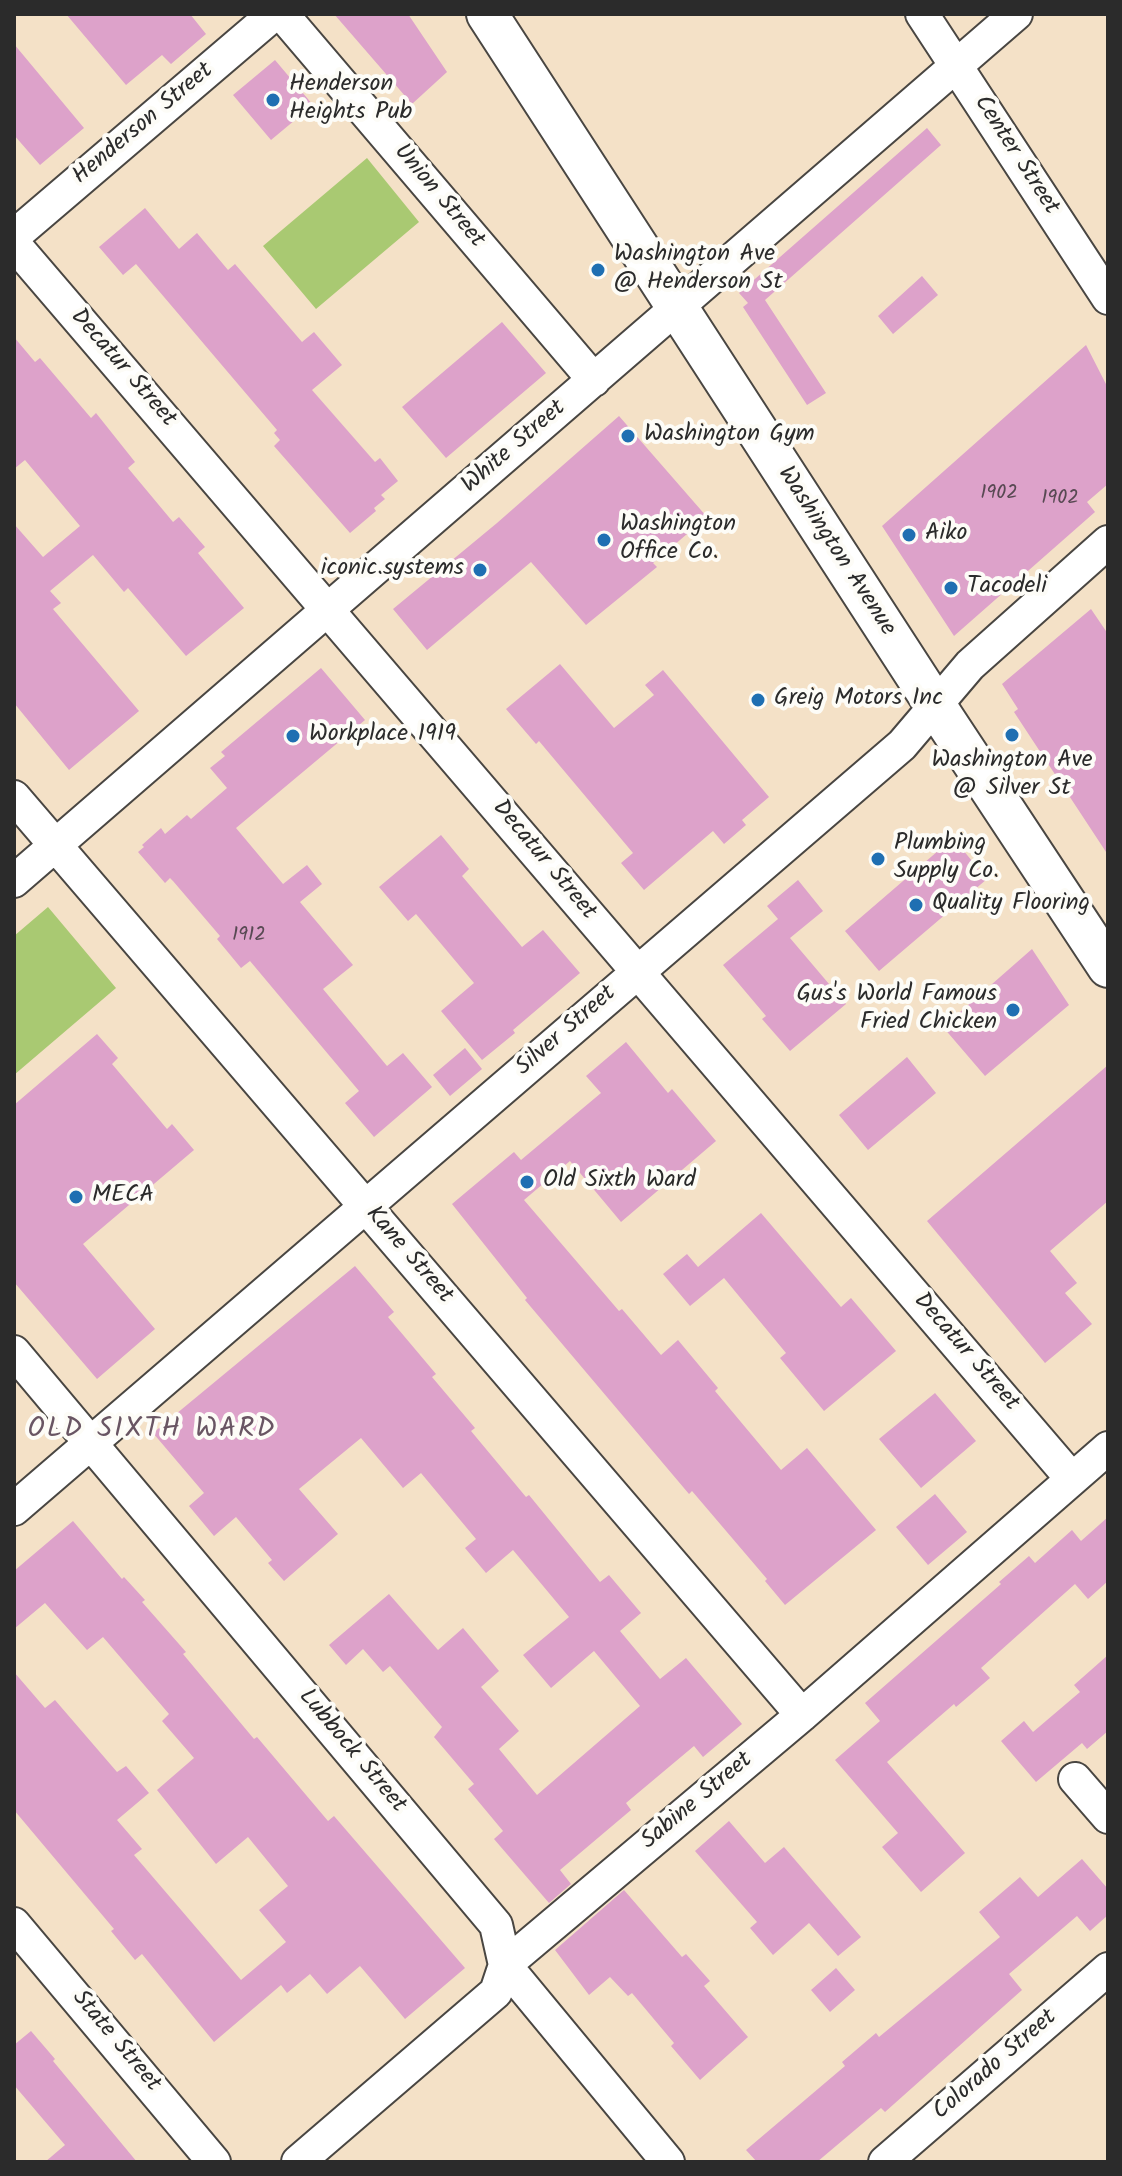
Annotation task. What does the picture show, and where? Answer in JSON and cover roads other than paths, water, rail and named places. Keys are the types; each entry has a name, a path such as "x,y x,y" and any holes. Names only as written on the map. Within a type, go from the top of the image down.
{"main road":[{"name":"Washington Avenue","path":"487,14 1108,967"}],"street":[{"name":"Henderson Street","path":"14,236 274,14"},
{"name":"Union Street","path":"282,14 594,380"},
{"name":"Center Street","path":"922,14 1108,298"},
{"name":"White Street","path":"14,881 1016,14"},
{"name":"Decatur Street","path":"14,244 1072,1479"},
{"name":"Silver Street","path":"14,1509 902,745 970,665 1108,542"},
{"name":"Kane Street","path":"14,797 802,1715"},
{"name":"Lubbock Street","path":"14,1352 496,1925 505,1965 668,2162"},
{"name":"Sabine Street","path":"298,2162 496,1992 505,1965 802,1715 1108,1448"},
{"path":"1075,1779 1108,1817"},
{"name":"State Street","path":"14,1924 214,2162"},
{"name":"Colorado Street","path":"885,2162 1108,1969"}],"place":[{"name":"Henderson Heights Pub","path":"273,100"},
{"name":"Washington Ave @ Henderson St","path":"598,270"},
{"name":"Washington Gym","path":"628,436"},
{"name":"Aiko","path":"909,535"},
{"name":"Washington Office Co.","path":"604,540"},
{"name":"iconic.systems","path":"480,570"},
{"name":"Tacodeli","path":"951,588"},
{"name":"Greig Motors Inc","path":"758,700"},
{"name":"Washington Ave @ Silver St","path":"1012,735"},
{"name":"Workplace 1919","path":"293,736"},
{"name":"Plumbing Supply Co.","path":"878,859"},
{"name":"Quality Flooring","path":"916,905"},
{"name":"Gus's World Famous Fried Chicken","path":"1013,1010"},
{"name":"Old Sixth Ward","path":"527,1182"},
{"name":"MECA","path":"76,1197"}],"district":[{"name":"OLD SIXTH WARD","path":"152,1431"}]}
